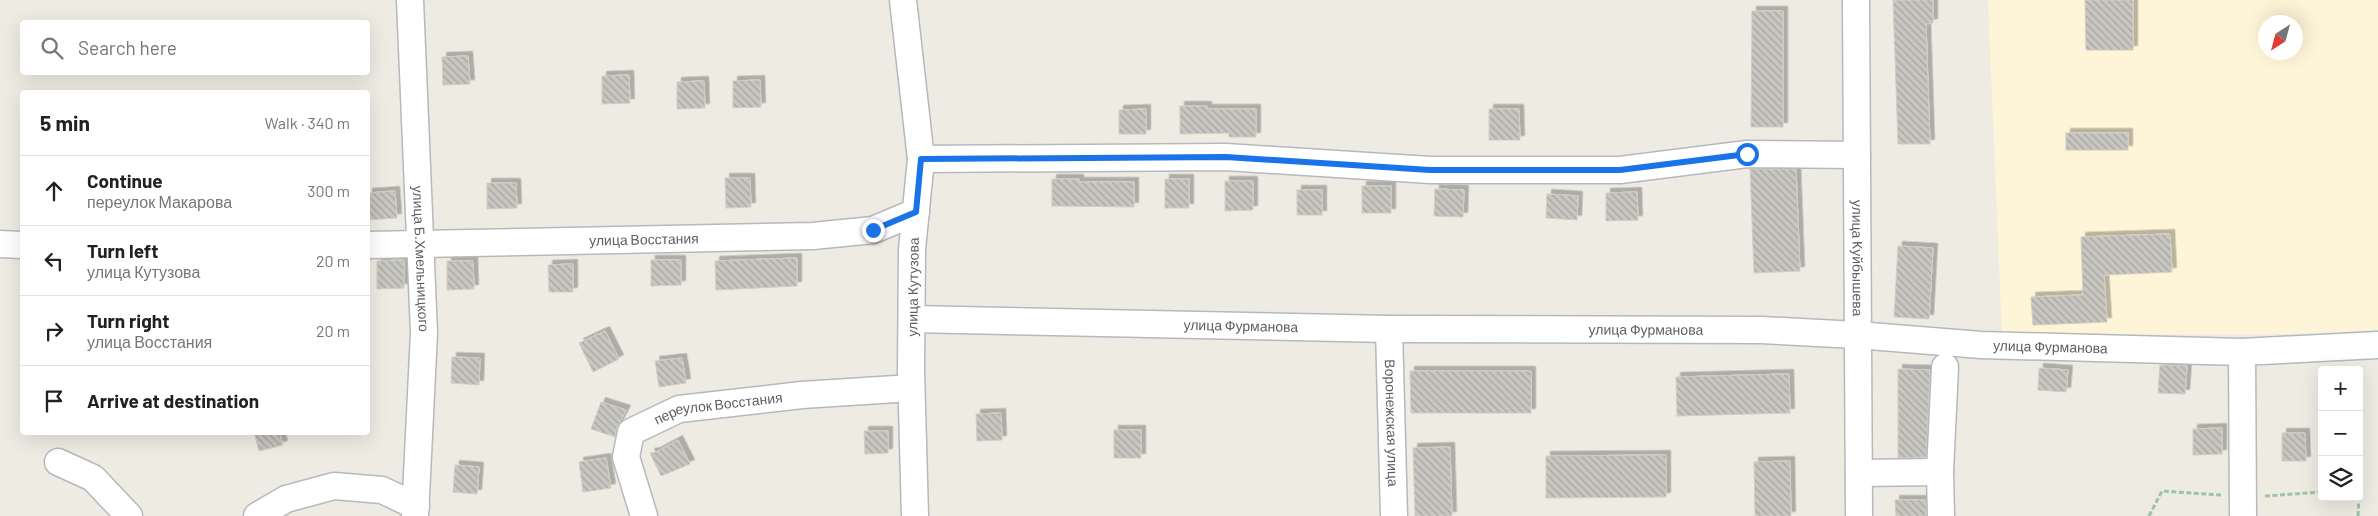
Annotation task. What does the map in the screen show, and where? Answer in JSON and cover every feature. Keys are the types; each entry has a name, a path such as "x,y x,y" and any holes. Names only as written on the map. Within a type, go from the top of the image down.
{"street":[{"name":"улица Б.Хмельницкого","path":"410,0 422,244 424,333 415,511"},
{"name":"улица Кутузова","path":"903,0 921,159 912,249 914,516"},
{"name":"улица Куйбышева","path":"1856,0 1859,516"},
{"path":"921,159 1226,157 1430,170 1620,170 1747,154 1856,155"},
{"name":"улица Восстания","path":"370,245 813,236 873,230 916,212"},
{"path":"873,230 912,249"},
{"path":"0,244 20,245"},
{"name":"улица Фурманова","path":"912,318 1389,329 1752,330 1857,335 1981,345 2242,352 2378,345"},
{"name":"Воронежская улица","path":"1389,329 1394,516"},
{"path":"2242,352 2243,506"},
{"path":"1941,516 1940,472 1945,367"},
{"name":"переулок Восстания","path":"644,516 626,457 631,432 680,409 802,395 896,389"},
{"path":"58,462 93,478 129,516"},
{"path":"1859,473 1940,472"},
{"path":"256,516 286,499 334,486 382,490 415,511"}],"path":[{"path":"2149,516 2162,491 2243,506 2318,493"},
{"path":"2358,516 2359,501"}],"shaded area":[{"path":"1988,0 2378,0 2378,330 2293,334 2002,335"}],"building":[{"path":"1893,0 1933,0 1933,23 1926,24 1930,144 1898,144"},
{"path":"2085,0 2133,0 2133,50 2086,50"},
{"path":"1752,11 1783,11 1783,127 1751,127"},
{"path":"468,56 470,84 443,85 442,57"},
{"path":"629,75 630,103 602,104 602,76"},
{"path":"760,80 761,107 733,108 733,81"},
{"path":"704,81 705,108 677,109 677,82"},
{"path":"1180,106 1207,106 1207,109 1256,109 1256,137 1229,137 1229,133 1180,134"},
{"path":"1146,109 1146,134 1119,134 1119,110"},
{"path":"1489,109 1519,109 1520,140 1489,140"},
{"path":"2066,133 2128,133 2128,150 2066,150"},
{"path":"1750,169 1796,169 1800,271 1754,273"},
{"path":"725,178 750,178 751,207 726,208"},
{"path":"1052,179 1079,179 1079,182 1134,182 1134,207 1052,206"},
{"path":"1165,179 1189,179 1189,208 1165,208"},
{"path":"1225,181 1253,181 1253,210 1225,211"},
{"path":"487,183 516,183 517,208 487,209"},
{"path":"1362,186 1391,186 1391,213 1362,213"},
{"path":"1435,189 1464,190 1463,217 1434,216"},
{"path":"1297,190 1322,190 1322,215 1297,215"},
{"path":"395,191 397,218 370,220 370,193"},
{"path":"1637,192 1638,220 1606,221 1606,193"},
{"path":"1547,194 1578,196 1577,220 1546,218"},
{"path":"2170,234 2172,272 2104,275 2107,322 2033,325 2031,297 2083,295 2081,237"},
{"path":"1898,246 1933,248 1929,319 1894,317"},
{"path":"797,258 797,286 716,290 715,261"},
{"path":"404,260 404,288 377,289 377,261"},
{"path":"651,260 681,260 681,285 651,286"},
{"path":"447,261 473,261 474,289 447,290"},
{"path":"573,264 573,292 549,292 548,265"},
{"path":"605,331 619,359 593,372 579,343"},
{"path":"452,357 480,358 479,385 451,383"},
{"path":"682,358 686,383 659,387 655,361"},
{"path":"2160,365 2187,366 2185,394 2158,393"},
{"path":"2039,368 2068,370 2066,392 2038,390"},
{"path":"1898,369 1930,370 1926,457 1898,458"},
{"path":"1410,371 1531,371 1531,413 1411,413"},
{"path":"1789,374 1790,413 1677,416 1676,377"},
{"path":"601,402 626,410 616,429 615,437 591,429"},
{"path":"1001,413 1002,440 977,441 976,414"},
{"path":"2222,428 2222,454 2193,455 2193,429"},
{"path":"1114,430 1141,430 1141,458 1114,458"},
{"path":"864,431 888,431 888,453 865,454"},
{"path":"2282,433 2305,433 2306,461 2282,461"},
{"path":"255,435 280,435 283,445 259,451"},
{"path":"678,440 690,464 661,476 650,453 656,452"},
{"path":"1450,447 1452,516 1415,516 1413,448"},
{"path":"1666,455 1666,497 1546,498 1546,456"},
{"path":"606,458 611,488 583,492 579,462"},
{"path":"1790,461 1791,516 1755,516 1754,462"},
{"path":"455,465 479,467 477,494 453,492"},
{"path":"1895,500 1926,500 1926,516 1896,516"}],"route":[{"path":"873,230 916,212 921,159 1226,157 1430,170 1620,170 1747,154"}]}
